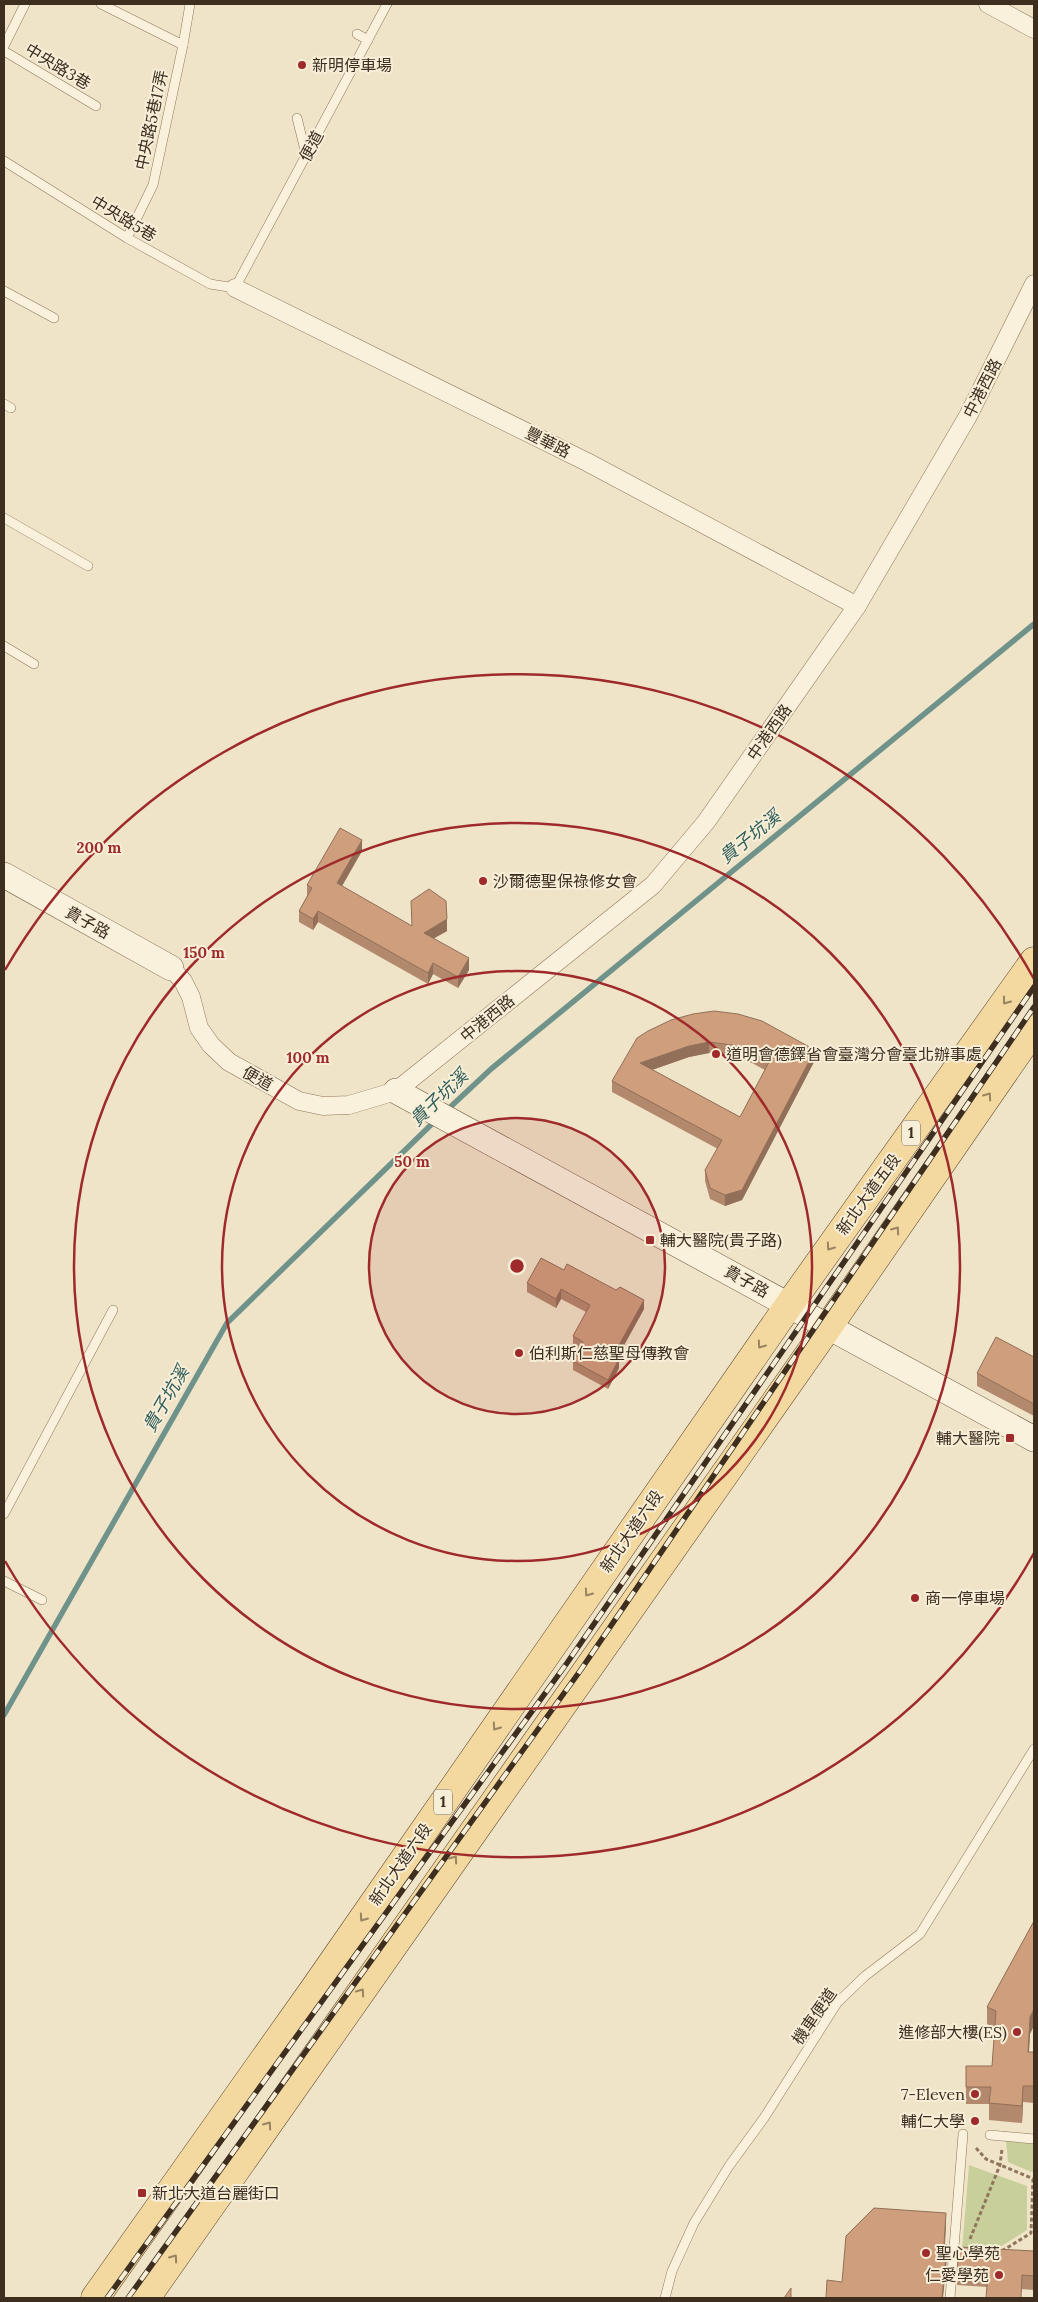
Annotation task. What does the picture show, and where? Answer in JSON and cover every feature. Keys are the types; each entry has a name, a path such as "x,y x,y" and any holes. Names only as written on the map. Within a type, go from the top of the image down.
{"main road":[{"name":"新北大道五段","path":"788,1305 1034,961"},
{"path":"146,2298 828,1327 1034,1029"},
{"name":"新北大道六段","path":"95,2298 314,1989 788,1305"}],"street":[{"path":"988,4 1034,29"},
{"name":"中港西路","path":"396,1091 653,885 706,822 857,606 968,416 1034,284"},
{"name":"豐華路","path":"235,288 587,462 857,606"},
{"name":"貴子路","path":"4,875 171,968"},
{"name":"便道","path":"171,968 183,981 191,997 199,1028 211,1045 229,1062 299,1101 323,1106 349,1105 396,1091"},
{"name":"貴子路","path":"396,1091 1034,1439"}],"lane":[{"path":"4,46 25,4"},
{"path":"101,4 183,45"},
{"name":"中央路5巷17弄","path":"127,238 153,185 190,4"},
{"name":"便道","path":"235,288 387,4"},
{"path":"357,34 368,40"},
{"name":"中央路3巷","path":"4,51 96,106"},
{"path":"297,118 306,154"},
{"name":"中央路5巷","path":"4,161 127,238 210,284 235,288"},
{"path":"4,291 54,318"},
{"path":"4,518 88,566"},
{"path":"4,646 34,664"},
{"path":"4,1514 113,1310"},
{"path":"4,1581 42,1600"},
{"name":"機車便道","path":"664,2298 672,2271 694,2222 729,2166 764,2118 837,2003 865,1976 920,1934 1034,1749"},
{"path":"950,2298 963,2134"},
{"path":"990,2135 1034,2139"},
{"path":"953,2254 995,2256"}],"path":[{"path":"963,2134 986,2159 1034,2178 1031,2233 995,2256"},
{"path":"964,2254 1000,2165"}],"green space":[{"path":"1006,2140 1034,2143 1034,2173 1008,2162"},
{"path":"969,2165 1027,2186 1027,2230 992,2252 962,2250"}],"building":[{"path":"340,828 362,840 337,883 412,926 411,901 429,889 446,901 447,919 424,933 469,958 458,977 433,963 428,973 318,911 313,919 299,911 312,888 307,885"},
{"path":"714,1011 738,1014 762,1021 815,1050 742,1190 725,1195 710,1188 705,1170 722,1140 612,1081 637,1038 671,1020","holes":["709,1042 732,1045 752,1052 769,1062 740,1117 640,1063 689,1046"]},
{"path":"541,1258 564,1270 567,1264 616,1290 620,1287 644,1300 613,1356 619,1359 608,1380 573,1361 583,1342 573,1336 590,1305 561,1289 556,1299 527,1283"},
{"path":"996,1337 1034,1357 1034,1404 977,1373"},
{"name":"進修部大樓(ES)","path":"1034,1921 1034,2009 1030,2017 1028,2052 1034,2052 1034,2086 1023,2086 1022,2106 989,2103 991,2087 966,2087 966,2066 992,2066 996,2011 987,2007"},
{"path":"874,2208 946,2213 944,2244 947,2245 942,2298 826,2298 827,2280 842,2282 846,2236"},
{"name":"仁愛學苑","path":"959,2247 1034,2251 1034,2276 1022,2275 1021,2298 986,2298 988,2274 957,2272"},
{"path":"791,2288 791,2298 784,2298"}],"waterway":[{"name":"貴子坑溪","path":"445,1112 491,1069 1034,624"},
{"name":"貴子坑溪","path":"4,1715 227,1323 436,1120"}],"railway":[{"path":"107,2298 567,1663 1034,987"},
{"path":"128,2298 580,1671 1034,1007"}],"place":[{"name":"新明停車場","path":"302,65"},
{"name":"沙爾德聖保祿修女會","path":"483,881"},
{"name":"道明會德鐸省會臺灣分會臺北辦事處","path":"716,1054"},
{"name":"輔大醫院(貴子路)","path":"650,1240"},
{"name":"伯利斯仁慈聖母傳教會","path":"519,1353"},
{"name":"輔大醫院","path":"1010,1438"},
{"name":"商一停車場","path":"915,1598"},
{"name":"進修部大樓(ES)","path":"1017,2032"},
{"name":"7-Eleven","path":"975,2094"},
{"name":"輔仁大學","path":"975,2121"},
{"name":"新北大道台麗街口","path":"142,2193"},
{"name":"聖心學苑","path":"926,2253"},
{"name":"仁愛學苑","path":"999,2275"}]}
